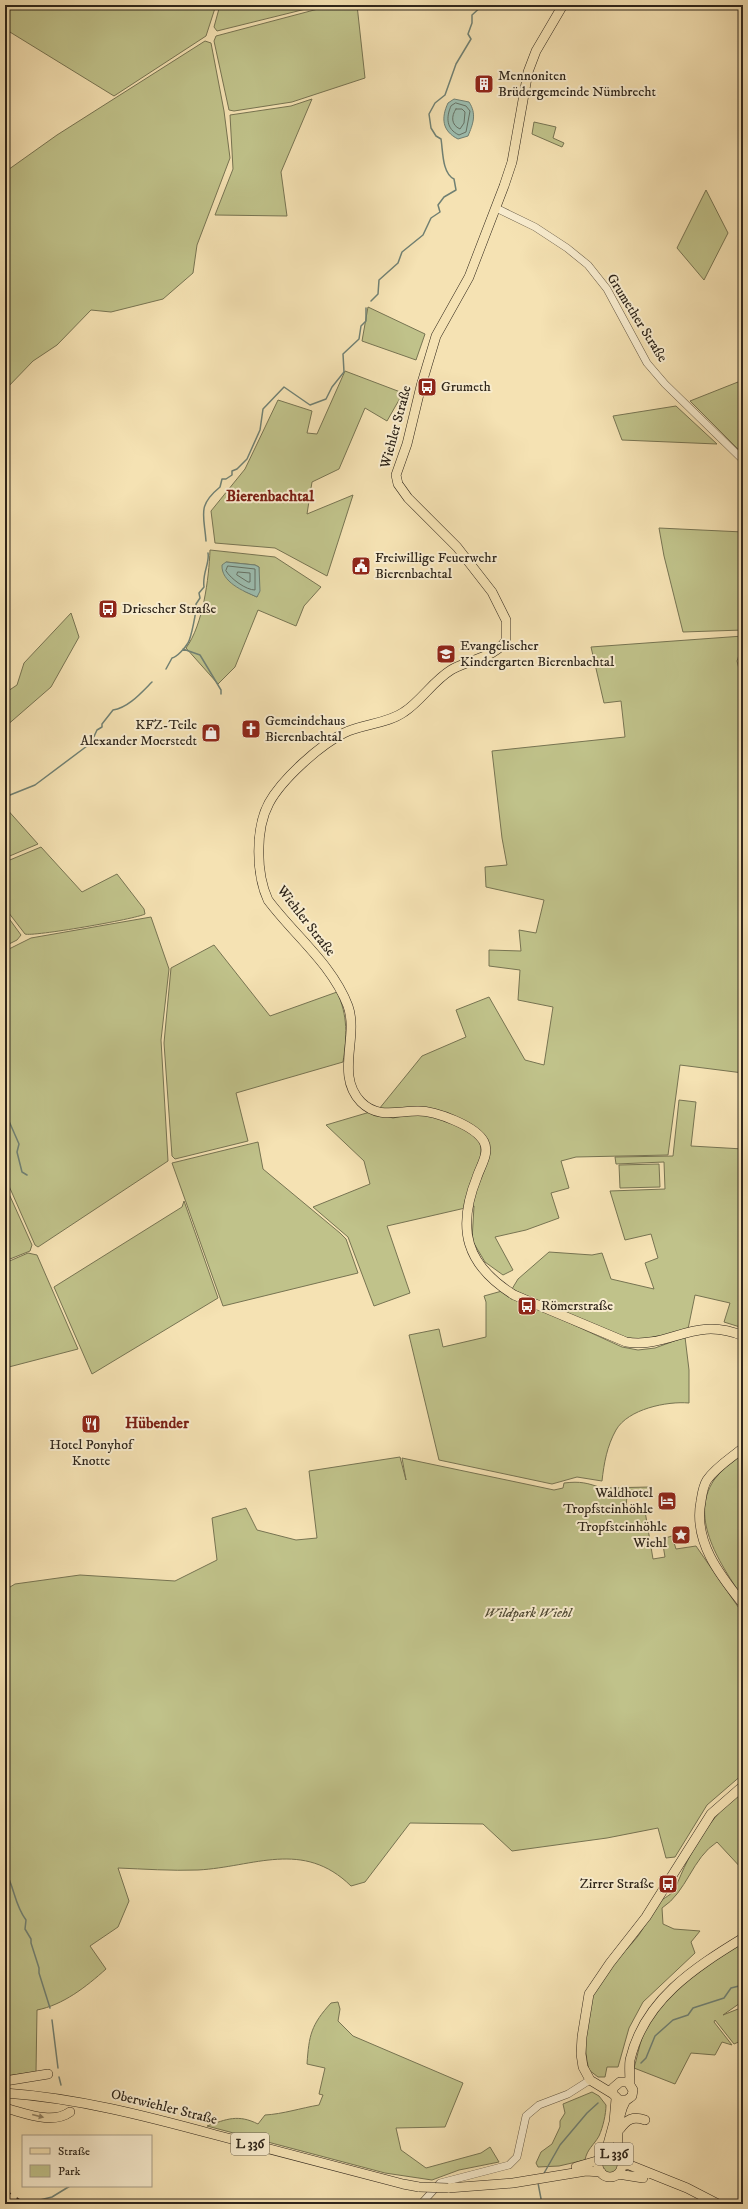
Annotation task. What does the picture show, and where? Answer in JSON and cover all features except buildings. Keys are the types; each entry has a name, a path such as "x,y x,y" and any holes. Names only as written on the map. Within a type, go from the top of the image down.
{"main road":[{"name":"Wiehler Straße","path":"563,5 536,51 528,72 512,162 496,208 463,291 436,336 421,386 407,444 396,475 398,484 408,498 457,547 492,592 501,606 506,620 506,640 495,650 461,665 437,680 405,712 397,716 353,729 330,742 297,770 269,803 261,827 261,873 263,890 268,900 341,989 348,1008 351,1024 348,1070 354,1090 361,1102 378,1112 391,1114 418,1111 432,1113 471,1129 485,1143 486,1151 471,1193 467,1216 467,1236 473,1255 479,1266 502,1288 514,1295 626,1342 638,1344 650,1343 689,1331 709,1328 727,1330 743,1336"},
{"path":"743,1448 720,1466 706,1481 698,1514 700,1531 709,1555 743,1604"},
{"path":"630,2061 630,2084 633,2093 618,2092 592,2081 583,2067 581,2054 584,2018 589,1994 610,1963 646,1917 711,1814 743,1786"},
{"path":"602,2158 614,2122 618,2092 639,2035 661,1998 681,1979 705,1961 743,1938"},
{"path":"5,2081 48,2074"},
{"path":"618,2092 630,2084"},
{"path":"618,2092 619,2130 617,2142 621,2160"},
{"name":"Oberwiehler Straße","path":"5,2093 43,2096 82,2102 150,2117 419,2187 448,2188 479,2186 554,2173 586,2165 602,2158"},
{"path":"5,2108 50,2119 64,2117 70,2112"},
{"path":"619,2130 626,2121 632,2118 645,2120"},
{"name":"L 336","path":"666,2181 618,2174 607,2177 598,2167 602,2158 612,2154 621,2160 666,2181 688,2188 718,2204"},
{"name":"L 336","path":"618,2174 622,2169 621,2160"},
{"name":"Oberwiehler Straße","path":"554,2173 586,2171 601,2172"}],"street":[{"name":"Grumether Straße","path":"496,208 535,227 567,248 588,265 607,289 647,363 664,384 743,460"},
{"path":"421,2204 440,2183 509,2165 517,2158 526,2116 539,2105 568,2094 592,2081"}],"green space":[{"path":"5,5 216,5 206,36 114,96 5,29"},
{"path":"220,5 322,5 217,31 214,27"},
{"path":"333,5 357,5 365,78 292,102 234,111 229,110 214,41 216,36"},
{"path":"205,41 211,43 224,111 230,158 197,245 193,273 163,299 111,312 91,310 57,345 33,361 5,390 5,172 57,135"},
{"path":"312,99 281,172 287,216 215,215 233,169 230,115 291,106"},
{"path":"534,122 556,127 553,138 564,143 562,147 532,134"},
{"path":"706,190 728,233 704,280 677,248"},
{"path":"368,307 425,334 416,360 362,341"},
{"path":"345,371 403,393 387,421 365,408 339,469 312,482 307,514 353,495 327,576 275,548 215,543 211,511 245,469 278,400 312,411 307,433 317,434"},
{"path":"743,380 743,454 690,401"},
{"path":"676,406 717,444 622,440 613,416"},
{"path":"659,528 743,532 743,630 683,632 664,556"},
{"path":"210,550 275,557 321,587 304,606 296,626 258,610 235,667 218,684 186,648 197,627 201,614","holes":["226,562 255,565 259,567 257,597 244,591"]},
{"path":"71,613 79,637 51,687 5,727 5,693 17,685 24,663"},
{"path":"743,636 743,643 737,661 743,685 743,1073 680,1065 668,1155 576,1157 561,1161 569,1188 551,1193 559,1218 526,1230 495,1237 513,1270 503,1275 485,1262 472,1240 474,1206 387,1226 410,1293 374,1306 348,1237 313,1207 370,1184 364,1161 326,1125 370,1112 393,1118 417,1113 432,1115 449,1121 474,1134 481,1143 481,1159 472,1181 476,1183 487,1158 488,1152 487,1142 477,1130 457,1119 426,1109 379,1109 422,1056 466,1037 456,1010 489,997 525,1060 544,1065 553,1007 518,1000 520,970 489,966 489,950 521,951 519,930 536,933 544,900 486,887 485,867 507,865 502,838 492,751 625,737 621,701 604,703 591,647"},
{"path":"5,807 38,844 5,858"},
{"path":"41,847 82,892 117,874 144,909 145,914 123,920 84,927 45,933 25,934 5,908 5,862"},
{"path":"5,913 21,935 17,940 5,946"},
{"path":"151,917 169,969 161,1040 168,1161 38,1247 35,1245 5,1177 5,951 31,938"},
{"path":"214,945 270,1016 337,992 341,1001 346,1026 343,1062 236,1093 248,1141 175,1159 172,1156 164,1043 171,968"},
{"path":"679,1100 696,1102 691,1146 743,1149 743,1328 724,1322 730,1303 695,1295 688,1329 652,1338 627,1338 616,1336 512,1289 518,1279 549,1252 592,1255 602,1253 611,1279 654,1289 645,1263 658,1258 651,1234 625,1240 610,1191 665,1189 664,1162 616,1164 615,1157 673,1156"},
{"path":"258,1142 263,1169 346,1239 358,1273 223,1306 172,1163"},
{"path":"659,1164 660,1187 620,1188 619,1165"},
{"path":"5,1185 32,1245 30,1251 5,1261"},
{"path":"184,1201 218,1298 92,1374 54,1287 182,1207"},
{"path":"28,1253 37,1255 78,1349 5,1368 5,1263"},
{"path":"502,1291 622,1347 638,1350 655,1348 685,1337 689,1370 689,1403 670,1403 659,1405 639,1412 629,1417 622,1423 616,1430 608,1448 602,1481 577,1477 552,1484 439,1460 409,1335 439,1329 443,1347 486,1337 486,1302 484,1296"},
{"path":"743,1452 743,1598 726,1572 711,1542 706,1526 705,1510 707,1495 714,1480 724,1468"},
{"name":"Wildpark Wiehl","path":"400,1457 406,1480 402,1458 554,1490 563,1488 564,1483 575,1482 602,1488 650,1487 649,1491 627,1494 626,1510 645,1511 653,1559 665,1557 662,1539 672,1536 676,1549 696,1546 743,1614 743,1774 707,1805 675,1857 666,1858 658,1828 607,1838 512,1851 483,1824 410,1823 365,1882 351,1886 333,1872 315,1863 296,1859 258,1861 198,1870 118,1868 129,1901 118,1927 90,1946 106,1969 65,2000 47,2008 37,2010 36,2072 5,2076 5,1590 15,1584 80,1575 175,1581 217,1560 212,1518 246,1508 257,1530 296,1540 317,1538 309,1471"},
{"path":"743,1791 743,1870 717,1842 701,1857 678,1893 662,1908 663,1924 674,1929 700,1931 691,1942 695,1953 643,2002 629,2028 618,2067 607,2067 605,2077 598,2077 589,2070 585,2042 588,2012 597,1987 607,1971 638,1936 659,1903 675,1889 688,1860 702,1835 720,1812"},
{"path":"743,1942 743,2001 723,2015 743,2007 743,2040 734,2044 715,2020 714,2022 732,2045 722,2042 715,2055 691,2053 675,2084 634,2068 643,2035 660,2006 685,1981"},
{"path":"338,2002 340,2009 338,2021 353,2036 463,2083 445,2127 396,2128 401,2150 426,2168 481,2153 490,2147 499,2162 459,2170 432,2180 385,2173 207,2126 238,2118 258,2124 265,2115 319,2105 323,2095 319,2094 325,2068 307,2064 310,2038 315,2024 324,2011 331,2003"},
{"path":"592,2092 599,2096 606,2105 606,2109 599,2136 587,2153 585,2160 559,2166 538,2167 536,2163 541,2152 552,2144 560,2127 560,2121 565,2113 563,2104"},
{"path":"610,2158 617,2163 618,2166 613,2173 610,2174 603,2169 602,2166 607,2159"}],"water":[{"path":"454,99 469,102 474,115 473,123 468,136 458,139 449,132 444,124 444,114 448,103"},
{"path":"226,562 255,565 259,567 260,591 257,597 240,589 229,581 225,576 222,565"}],"waterway":[{"path":"371,301 378,294 379,280 398,263 402,252 423,235 431,218 440,212 438,205 444,197 456,190 454,179 450,176 445,167 441,139 436,136 431,128 429,114 435,103 445,95 456,64 471,39 468,34 472,23 472,15 483,5"},
{"path":"206,541 203,517 205,505 220,487 222,479 226,479 232,475 232,471 237,469 247,459 260,430 263,409 284,387 310,405 326,399 332,387 344,372 343,354 359,339 361,326 366,321 366,308"},
{"path":"166,669 172,658 181,652 189,640 195,618 196,604 200,598 199,593 204,587 208,553"},
{"path":"183,649 200,655 221,690 221,694"},
{"path":"5,797 35,785 91,743 97,730 102,727 102,724 113,710 119,709 129,703 152,682"},
{"path":"5,1112 19,1144 17,1152 22,1172 27,1175"},
{"path":"5,1809 7,1805"},
{"path":"5,1871 19,1908 26,1920 25,1929 31,1939 39,1973 50,2008"},
{"path":"641,2063 646,2058 655,2036 673,2020 688,2015 693,2008 724,1998 731,1988 743,1985"},
{"path":"52,2020 58,2068"},
{"path":"59,2077 61,2085"},
{"path":"543,2175 560,2145 587,2113 598,2103"},
{"path":"538,2183 542,2204"},
{"path":"40,2200 52,2197 68,2187"}],"railway":[{"path":"5,2190 26,2204"}],"place":[{"name":"Mennoniten Brüdergemeinde Nümbrecht","path":"484,84"},
{"name":"Grumeth","path":"427,387"},
{"name":"Freiwillige Feuerwehr Bierenbachtal","path":"361,566"},
{"name":"Driescher Straße","path":"108,609"},
{"name":"Evangelischer Kindergarten Bierenbachtal","path":"446,654"},
{"name":"Gemeindehaus Bierenbachtal","path":"251,729"},
{"name":"KFZ-Teile Alexander Moerstedt","path":"211,733"},
{"name":"Römerstraße","path":"527,1306"},
{"name":"Hotel Ponyhof Knotte","path":"91,1424"},
{"name":"Waldhotel Tropfsteinhöhle","path":"667,1501"},
{"name":"Tropfsteinhöhle Wiehl","path":"681,1535"},
{"name":"Zirrer Straße","path":"668,1884"}],"district":[{"name":"Bierenbachtal","path":"270,496"},
{"name":"Hübender","path":"157,1423"}]}
